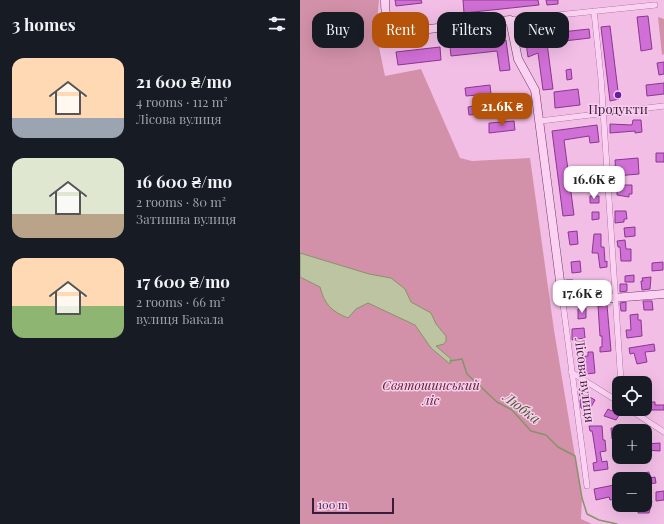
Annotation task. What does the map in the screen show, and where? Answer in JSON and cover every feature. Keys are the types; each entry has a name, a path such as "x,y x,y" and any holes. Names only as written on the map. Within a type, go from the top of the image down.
{"street":[{"path":"385,0 386,16 390,26 398,31 406,32 655,5"},
{"path":"594,11 603,114 621,376"},
{"name":"Лісова вулиця","path":"510,20 518,59 534,90 540,121 571,372 587,486"},
{"path":"540,121 664,106"},
{"path":"562,296 574,301 664,294"},
{"path":"571,372 612,398"},
{"path":"640,416 664,432"}],"green space":[{"name":"Святошинський ліс","path":"300,0 379,0 378,12 372,12 372,48 379,48 385,76 421,69 460,158 472,161 530,158 554,330 582,498 581,519 592,524 300,524"},
{"path":"658,17 664,19 664,54 662,55"}],"shaded area":[{"path":"300,253 369,274 391,278 405,289 411,302 431,313 436,324 446,336 446,341 444,344 436,346 451,359 450,364 431,348 415,325 368,303 356,309 348,318 337,313 327,303 320,287 300,277"}],"building":[{"path":"395,0 421,0 422,3 396,6"},
{"path":"463,0 538,0 539,5 473,12 464,12"},
{"path":"546,0 558,0 558,4 547,5"},
{"path":"648,16 652,49 641,51 637,17"},
{"path":"610,26 619,99 610,101 601,27"},
{"path":"589,29 590,38 569,40 569,31"},
{"path":"506,40 510,70 500,71 497,51 451,56 450,48 506,48"},
{"path":"437,47 440,48 441,60 398,65 396,52"},
{"path":"527,48 548,48 553,89 543,90 538,53 528,57"},
{"path":"664,62 664,74 659,75 657,63"},
{"path":"571,69 572,79 567,80 566,70"},
{"path":"664,83 664,94 647,96 646,85"},
{"path":"490,85 491,94 483,95 483,105 512,102 513,111 469,115 468,107 479,105 478,95 466,96 465,88"},
{"path":"578,89 580,105 555,108 554,92"},
{"path":"633,120 641,120 642,132 635,133 635,131 610,133 610,124 632,125"},
{"path":"514,121 515,130 489,133 489,123"},
{"path":"597,125 599,142 590,143 589,136 564,140 574,215 563,216 552,131"},
{"path":"656,153 664,153 664,162 656,162"},
{"path":"638,158 639,174 616,176 615,160"},
{"path":"621,185 632,185 632,194 629,194 629,197 617,195 617,188 621,188"},
{"path":"590,196 599,196 599,203 590,203"},
{"path":"615,211 626,211 627,219 624,219 624,222 615,223"},
{"path":"592,212 599,212 599,219 592,220"},
{"path":"635,227 635,236 625,237 624,228"},
{"path":"577,231 578,244 570,245 568,232"},
{"path":"594,234 601,234 601,247 604,247 605,262 607,261 607,267 600,268 598,253 592,253"},
{"path":"625,240 626,249 631,249 631,261 621,261 620,247 618,247 617,241"},
{"path":"580,261 581,272 572,273 571,262"},
{"path":"663,262 663,270 652,271 652,263"},
{"path":"634,275 634,282 625,282 625,276"},
{"path":"651,277 650,289 642,290 642,278"},
{"path":"566,280 573,280 574,286 569,287"},
{"path":"605,282 606,291 579,295 578,287 599,287 598,283"},
{"path":"620,284 627,284 627,291 620,292"},
{"path":"643,301 652,301 653,310 644,310"},
{"path":"626,302 626,311 621,311 620,303"},
{"path":"607,305 611,351 600,352 600,347 602,347 602,336 600,336 598,306"},
{"path":"586,308 586,318 578,319 578,309"},
{"path":"638,314 638,320 641,320 642,336 627,338 626,330 631,330 630,315"},
{"path":"584,328 585,338 572,340 572,329"},
{"path":"654,344 655,351 645,352 647,362 637,364 634,353 630,354 629,348"},
{"path":"588,352 593,352 595,373 586,374 584,360 579,361 578,357 588,356"},
{"path":"583,389 588,392 586,395 595,400 591,407 586,404 583,409 581,408 580,401 582,397 579,395"},
{"path":"652,402 655,402 655,405 664,405 664,410 652,410"},
{"path":"608,409 612,411 612,416 618,416 616,420 604,416"},
{"path":"589,426 602,426 603,440 605,440 606,451 600,452 602,462 607,461 608,469 594,471 593,463 597,462 592,431 590,431"},
{"path":"660,443 660,451 652,450 652,444"},
{"path":"655,477 656,483 652,483 652,478"},
{"path":"612,485 612,500 610,500 609,497 596,500 594,489"},
{"path":"664,491 664,500 656,501 656,492"},
{"path":"638,512 649,512 649,513"}],"waterway":[{"name":"Любка","path":"450,361 462,359 467,374 497,402 512,410 531,431 546,435 558,447 575,456 582,498 587,514 599,520 617,524"}],"place":[{"name":"Продукти","path":"618,95"}]}
